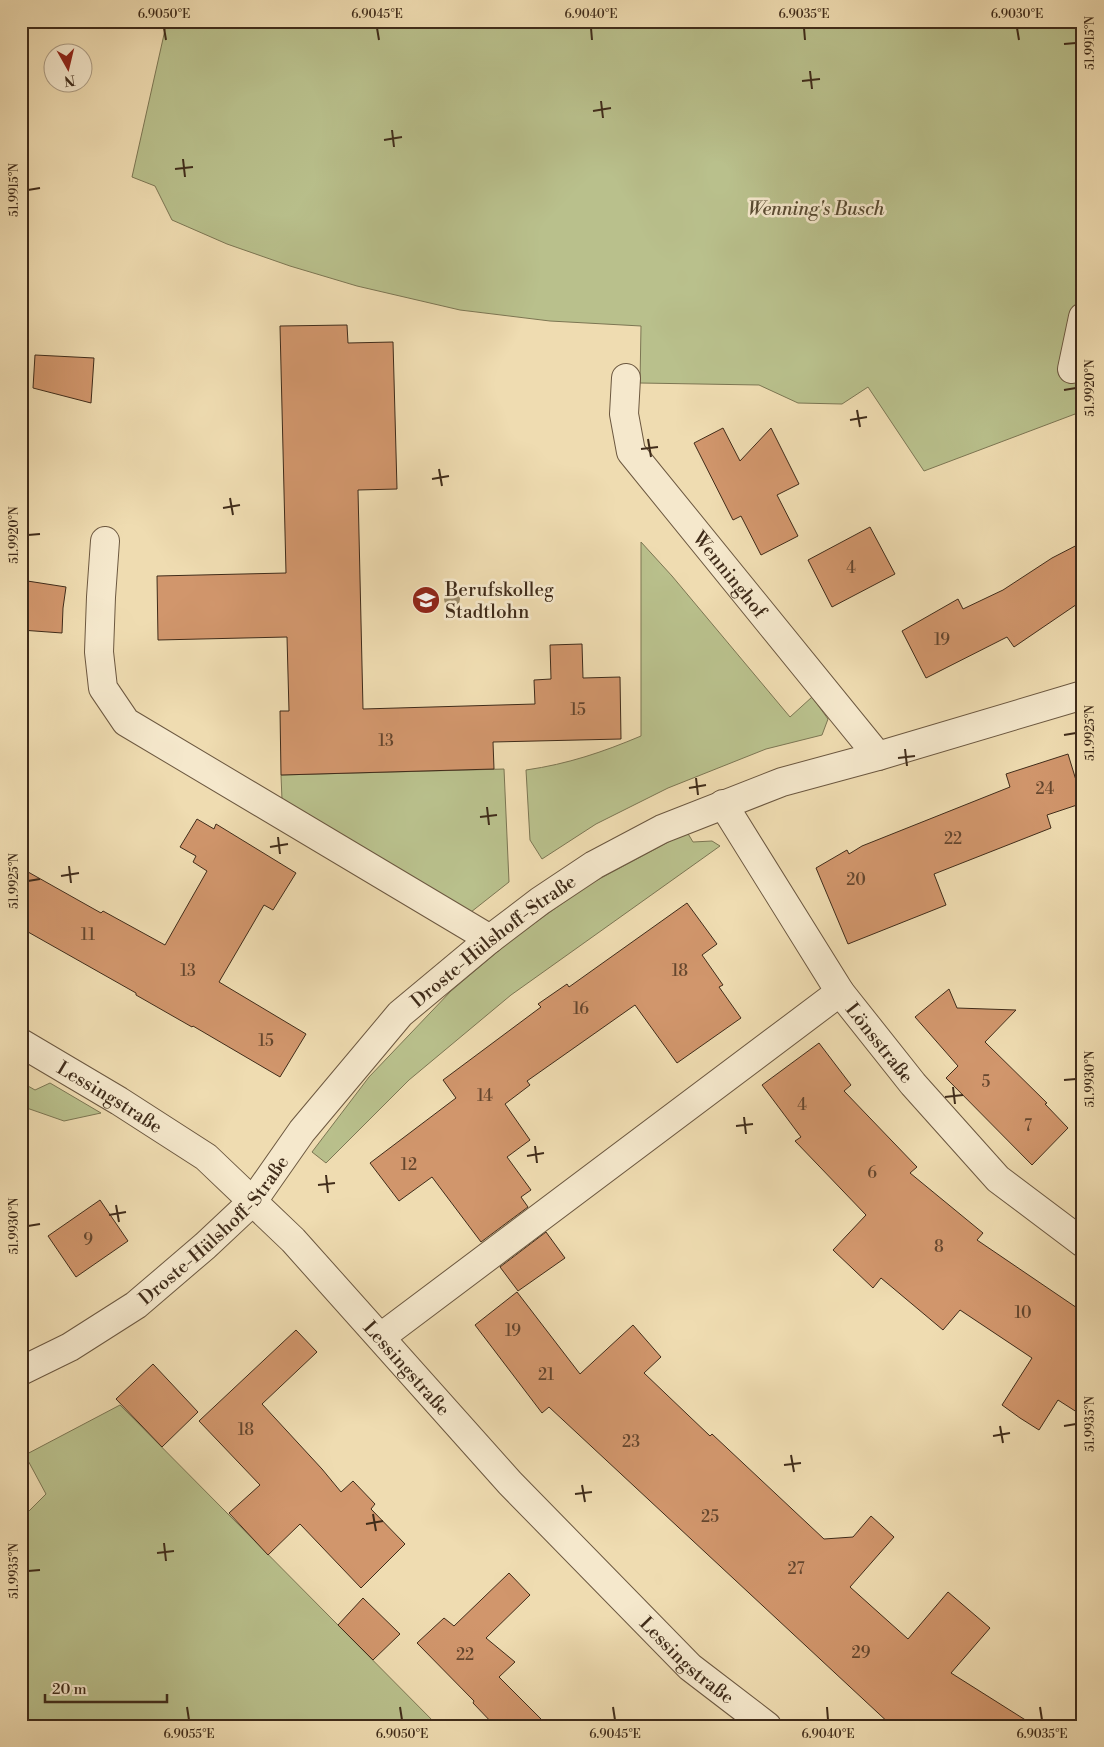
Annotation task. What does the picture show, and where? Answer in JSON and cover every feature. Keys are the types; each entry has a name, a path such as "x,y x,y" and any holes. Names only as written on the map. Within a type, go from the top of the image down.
{"street":[{"path":"1072,369 1083,317"},
{"name":"Wenninghof","path":"626,378 624,414 631,452 878,756"},
{"path":"105,541 100,597 99,652 103,688 126,722 490,939"},
{"name":"Droste-Hülshoff-Straße","path":"21,1371 70,1347 136,1305 205,1246 253,1201 302,1131 400,1014 490,939 540,901 594,865 662,829 782,782 878,756 1083,695"},
{"name":"Lönsstraße","path":"723,804 840,992 913,1084 998,1179 1083,1243"},
{"path":"381,1337 840,992"},
{"name":"Lessingstraße","path":"21,1043 119,1101 206,1157 293,1240 510,1483 684,1660 767,1726"}],"green space":[{"name":"Wenning's Busch","path":"167,21 1083,21 1083,411 924,471 868,387 842,404 798,403 759,385 640,383 641,326 550,321 460,310 357,286 290,266 227,244 172,220 155,186 132,177"},
{"path":"641,542 672,576 790,717 812,697 828,719 822,735 766,749 668,788 596,824 542,859 530,840 526,770 585,757 641,736"},
{"path":"504,769 509,882 471,912 282,800 281,775"},
{"path":"687,832 693,842 712,841 720,846 511,995 409,1080 326,1163 312,1152 369,1077 451,991 515,937 588,885"},
{"path":"21,1082 35,1090 50,1083 101,1113 64,1121 21,1106"},
{"path":"120,1405 438,1726 21,1726 21,1519 46,1494 25,1455"}],"building":[{"path":"347,325 348,343 393,342 397,489 358,490 363,709 535,704 534,680 551,679 550,645 582,644 583,678 620,677 621,739 493,742 494,769 281,775 280,711 289,711 287,637 158,640 157,576 286,573 280,326"},
{"path":"35,355 94,358 91,403 33,388"},
{"path":"723,428 740,461 771,428 799,484 777,495 798,536 761,555 741,516 733,520 694,443"},
{"path":"870,527 895,574 832,607 808,560"},
{"path":"1083,542 1083,600 1014,647 1007,637 926,678 902,631 958,599 963,609 1003,590 1052,558"},
{"path":"21,580 66,587 62,633 21,630"},
{"path":"1068,754 1083,803 1047,815 1051,828 934,874 946,905 848,944 816,868 847,850 849,854 862,846 1010,787 1006,774"},
{"path":"197,819 214,829 216,824 296,873 273,910 264,905 219,982 306,1034 280,1077 21,928 21,868 101,913 103,911 165,945 207,871 193,862 196,856 180,847"},
{"path":"687,903 717,944 702,955 723,985 719,987 741,1018 677,1063 635,1005 527,1081 530,1085 505,1104 530,1140 507,1157 531,1190 521,1197 528,1207 481,1242 432,1177 399,1201 370,1163 456,1098 443,1080 541,1007 538,1004 567,984 569,987"},
{"path":"949,989 957,1008 1016,1010 985,1042 1047,1103 1045,1104 1068,1128 1032,1165 946,1078 958,1066 915,1017"},
{"path":"819,1043 851,1085 844,1091 917,1167 910,1173 983,1233 977,1240 1083,1312 1083,1416 1058,1400 1039,1430 1020,1418 1002,1405 1032,1358 960,1310 943,1330 881,1278 873,1288 833,1250 866,1215 795,1141 801,1137 762,1085"},
{"path":"100,1200 128,1241 76,1277 48,1236"},
{"path":"546,1232 565,1258 518,1291 500,1267"},
{"path":"517,1292 580,1374 633,1325 661,1357 644,1373 710,1436 712,1434 824,1539 853,1537 871,1516 894,1537 850,1587 908,1639 948,1592 990,1628 951,1673 1035,1726 892,1726 549,1407 542,1413 475,1325"},
{"path":"296,1330 317,1352 262,1404 341,1492 353,1481 375,1504 371,1509 405,1544 361,1588 300,1524 268,1555 229,1513 260,1485 199,1421"},
{"path":"153,1364 198,1412 162,1447 116,1399"},
{"path":"509,1573 530,1595 486,1638 515,1662 499,1677 548,1726 495,1726 473,1703 474,1701 417,1643 444,1618 454,1626"},
{"path":"363,1598 400,1634 373,1660 338,1625"}],"place":[{"name":"Berufskolleg Stadtlohn","path":"426,600"}]}
